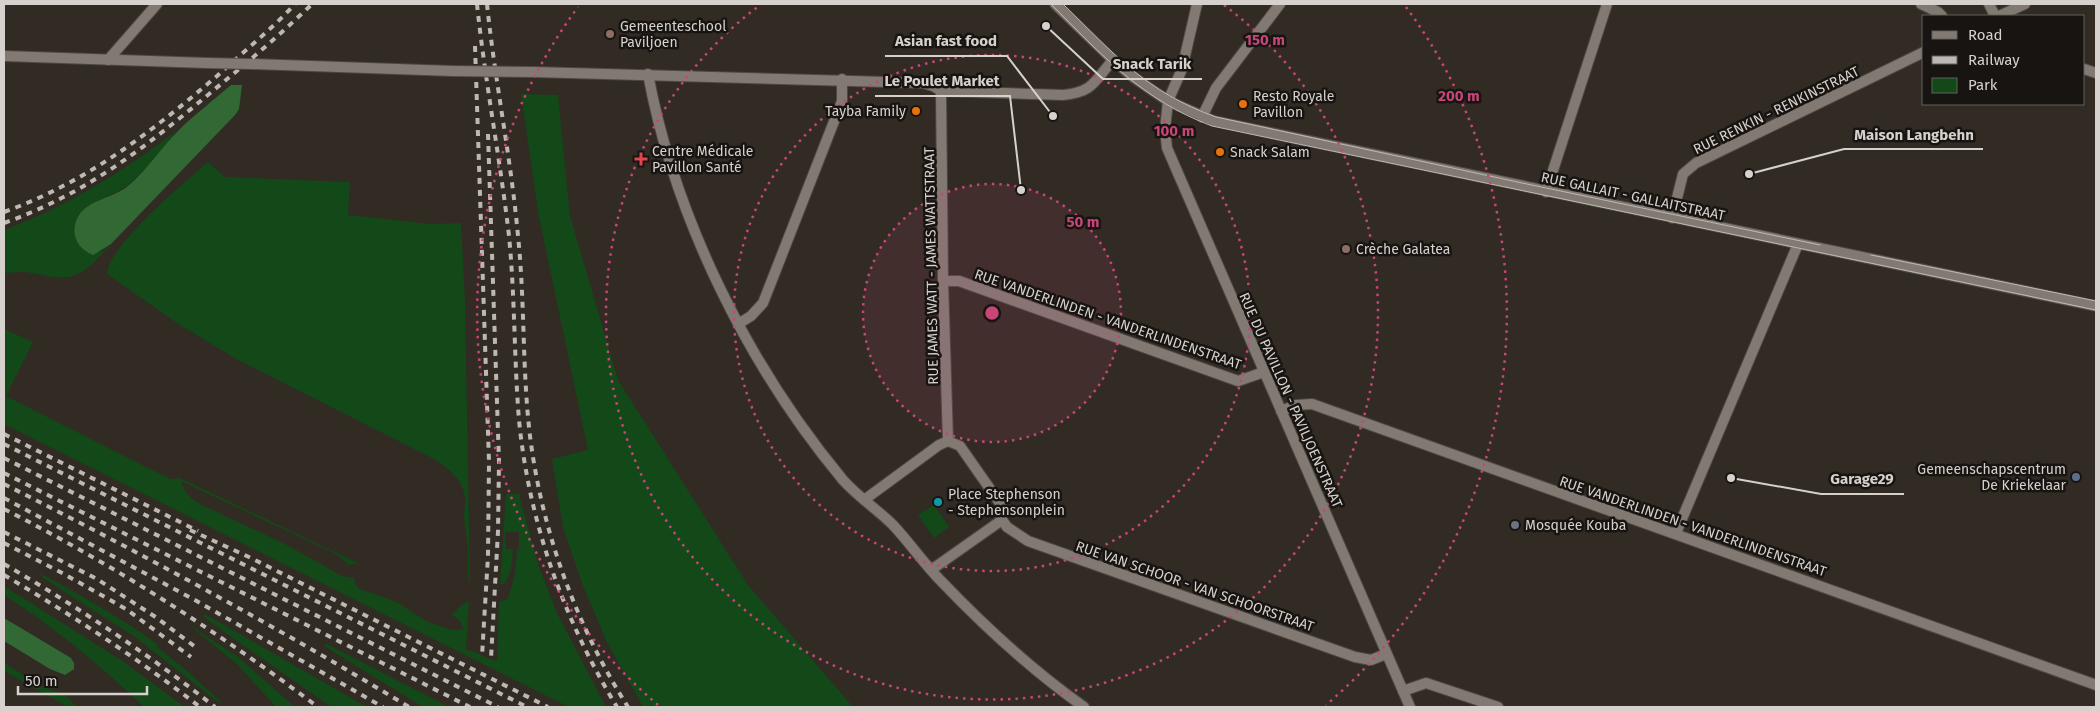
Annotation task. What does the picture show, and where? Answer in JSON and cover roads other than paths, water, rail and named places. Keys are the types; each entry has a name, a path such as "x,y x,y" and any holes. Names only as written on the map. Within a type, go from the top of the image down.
{"street":[{"path":"108,60 157,4"},
{"name":"RUE GALLAIT - GALLAITSTRAAT","path":"1055,4 1113,60 1133,77 1168,101 1202,117 1238,128 2096,306"},
{"name":"RUE DU PAVILLON - PAVILJOENSTRAAT","path":"1197,4 1182,69 1168,101 1165,130 1167,148 1410,707"},
{"path":"1202,117 1216,88 1280,4"},
{"path":"1546,192 1607,4"},
{"path":"1921,4 1941,15"},
{"path":"2001,15 2025,4"},
{"name":"RUE RENKIN - RENKINSTRAAT","path":"1672,218 1683,174 1696,164 1922,53"},
{"path":"4,56 454,71 842,80 922,83 933,86 941,91 1063,95 1077,94 1089,89 1113,60"},
{"path":"648,74 658,121 679,189 704,252 738,324 770,378 844,481 892,525 931,570 997,637 1044,678 1084,707"},
{"path":"738,324 751,316 763,302 842,101 842,80"},
{"name":"RUE JAMES WATT - JAMES WATTSTRAAT","path":"941,91 943,280 948,441"},
{"path":"1676,533 1798,244"},
{"name":"RUE VANDERLINDEN - VANDERLINDENSTRAAT","path":"943,280 959,282 1238,381 1264,372"},
{"name":"RUE VANDERLINDEN - VANDERLINDENSTRAAT","path":"1281,411 1296,405 1312,404 2096,685"},
{"path":"864,500 938,445 948,441 960,446 1002,506 1002,520 931,570"},
{"name":"RUE VAN SCHOOR - VAN SCHOORSTRAAT","path":"1002,520 1007,527 1028,541 1355,657 1371,660 1386,654"},
{"path":"1403,691 1426,683 1498,707"}],"tram line":[{"path":"1051,4 1124,74 1164,103 1212,126 2096,310"},
{"path":"1063,4 1132,70 1170,96 1216,117 1820,245"},
{"path":"1871,255 2096,301"}],"railway":[{"path":"4,212 63,186 90,171 142,136 217,76 267,32 295,4"},
{"path":"4,223 63,197 141,149 240,69 312,4"},
{"path":"477,4 509,236 519,420 531,496 540,533 565,605 598,674 617,707"},
{"path":"487,4 515,207 522,286 527,411 543,507 564,577 577,611 592,644 628,707"},
{"path":"475,46 489,462 488,556 482,656"},
{"path":"488,134 499,462 498,531 491,659"},
{"path":"4,434 198,531"},
{"path":"4,444 527,707"},
{"path":"4,458 498,707"},
{"path":"4,473 470,707"},
{"path":"4,484 208,591 409,707"},
{"path":"4,498 193,599 383,707"},
{"path":"4,509 86,553 166,601 242,652 318,707"},
{"path":"190,530 251,558 548,707"},
{"path":"4,532 97,579 157,618 198,649"},
{"path":"4,543 126,609 191,657"},
{"path":"4,564 112,632 164,668 215,707"},
{"path":"4,575 104,638 200,707"}],"place":[{"name":"Snack Tarik","path":"1046,26"},
{"name":"Gemeenteschool Paviljoen","path":"610,34"},
{"name":"Resto Royale Pavillon","path":"1243,104"},
{"name":"Tayba Family","path":"916,111"},
{"name":"Asian fast food","path":"1053,116"},
{"name":"Snack Salam","path":"1220,152"},
{"name":"Centre Médicale Pavillon Santé","path":"641,159"},
{"name":"Maison Langbehn","path":"1749,174"},
{"name":"Le Poulet Market","path":"1021,190"},
{"name":"Crèche Galatea","path":"1346,249"},
{"name":"Gemeenschapscentrum De Kriekelaar","path":"2076,477"},
{"name":"Garage29","path":"1731,478"},
{"name":"Place Stephenson - Stephensonplein","path":"938,502"},
{"name":"Mosquée Kouba","path":"1515,525"}]}
